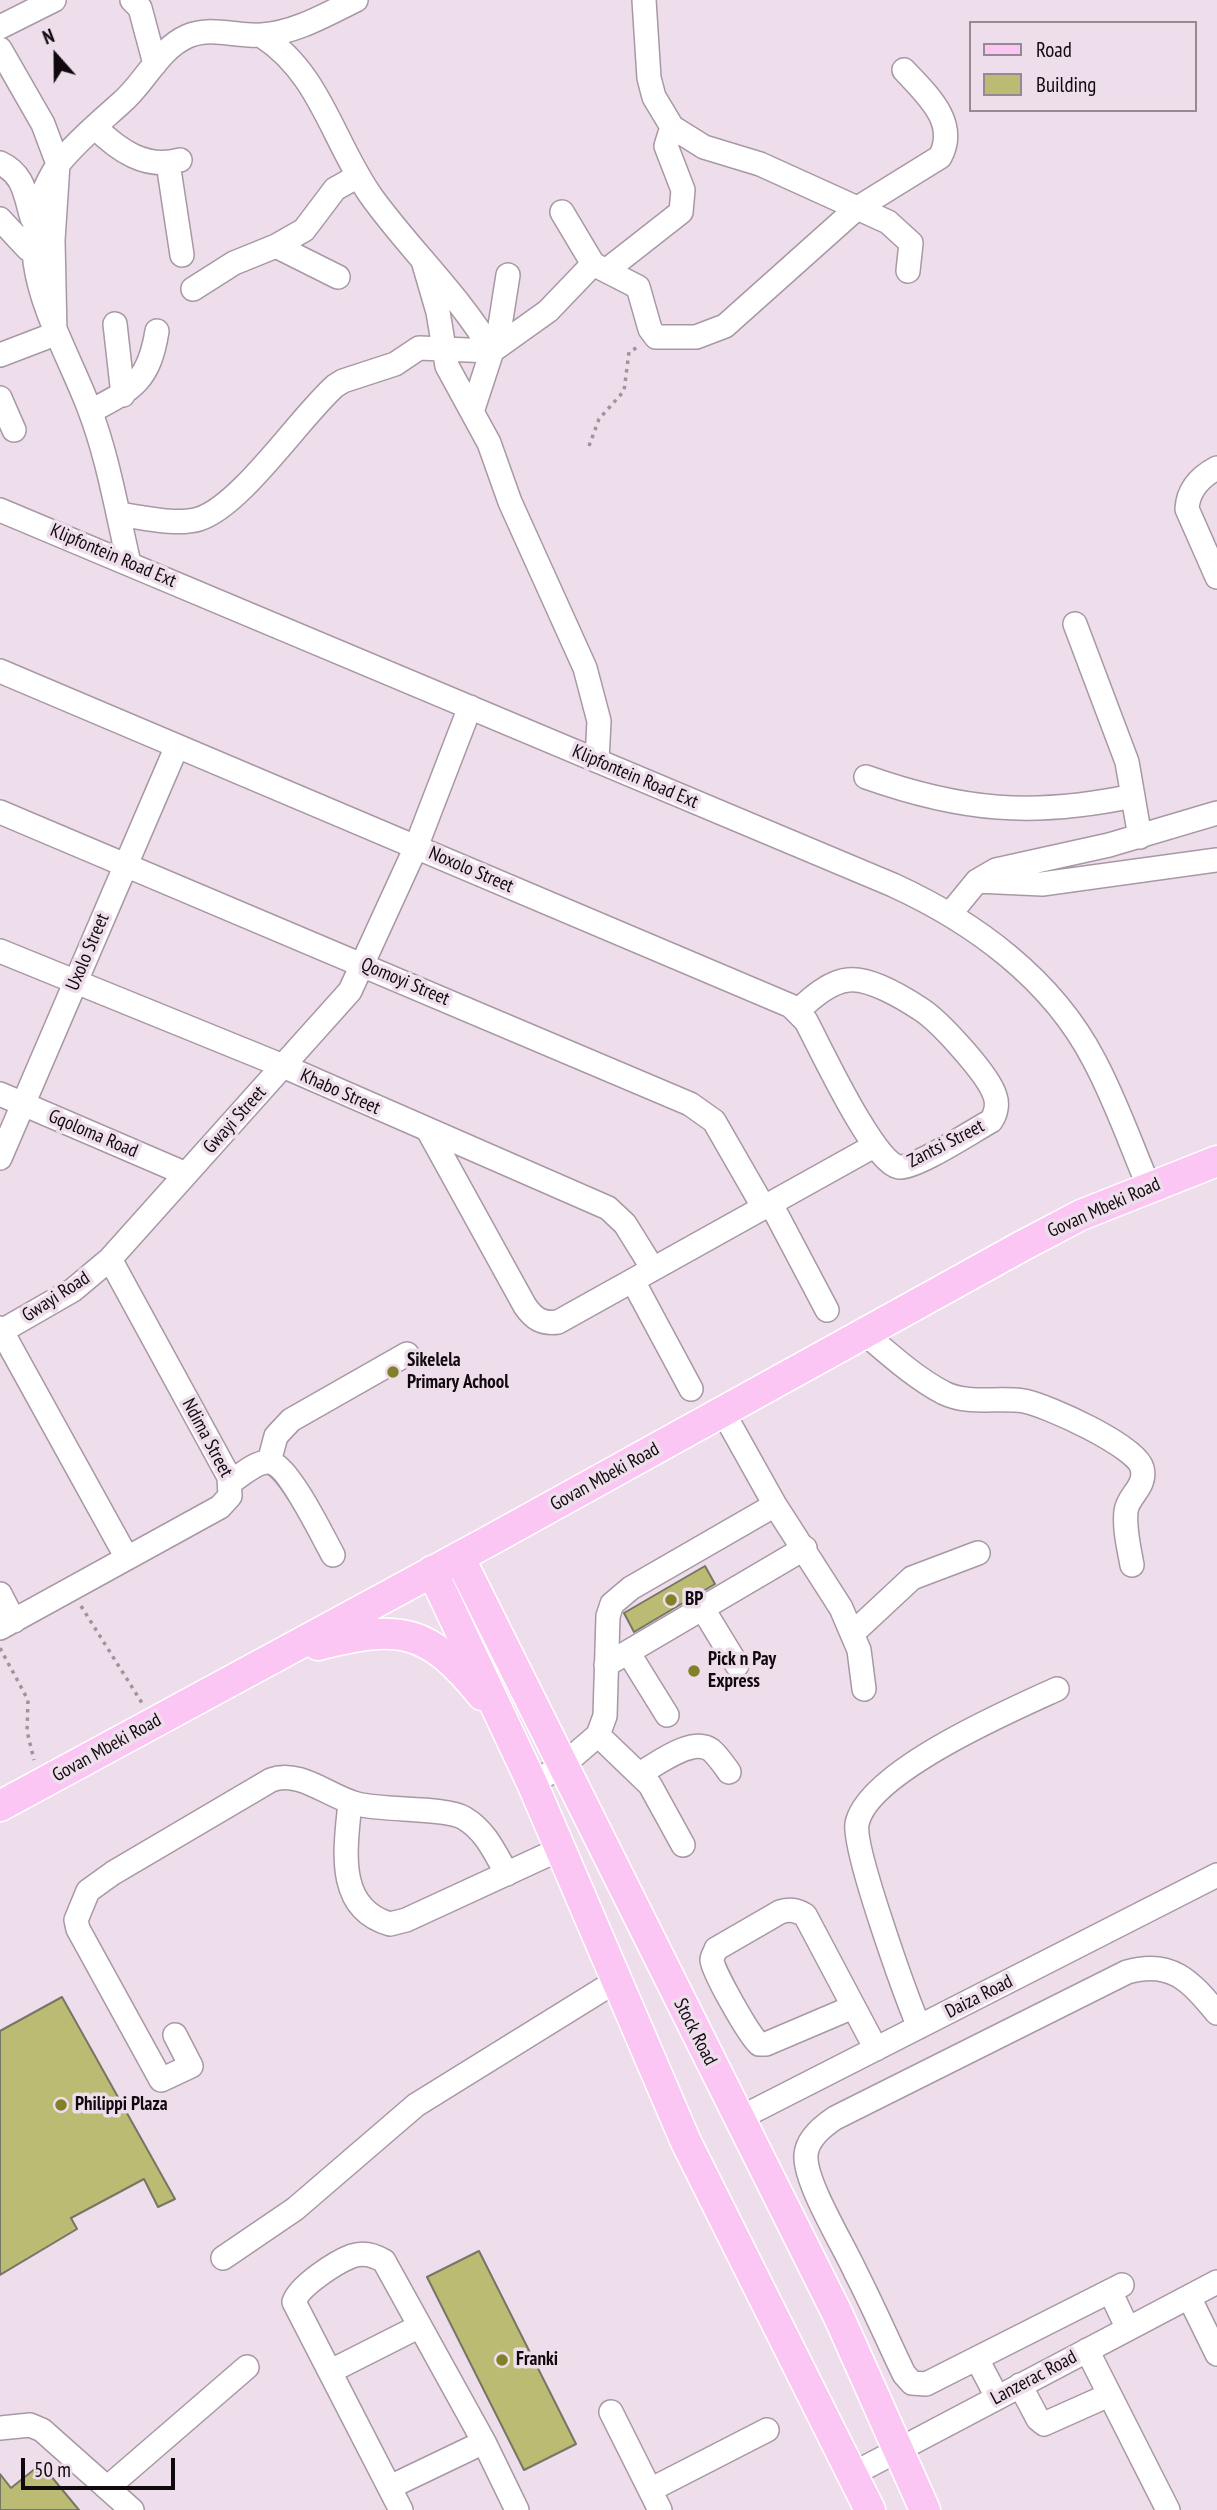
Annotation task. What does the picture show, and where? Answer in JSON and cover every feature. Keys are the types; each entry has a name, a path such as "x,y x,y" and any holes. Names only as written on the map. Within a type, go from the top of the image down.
{"main road":[{"name":"Govan Mbeki Road","path":"0,1806 723,1412 863,1332 1082,1215 1217,1161"},
{"name":"Stock Road","path":"459,1557 838,2315 925,2510"},
{"path":"432,1571 532,1783 686,2142 870,2510"},
{"path":"284,1652 381,1633 417,1638 453,1663 507,1728"}],"street":[{"path":"0,27 54,0"},
{"path":"132,0 139,8 155,64"},
{"path":"27,249 32,218 58,164 140,85 155,64 175,44 197,33 262,36 294,28 356,0"},
{"path":"644,0 649,78 654,97 672,127 704,147 760,164 888,222 907,236 913,249 908,271"},
{"path":"262,36 279,47 305,75 358,176 400,236 467,314 492,351"},
{"path":"0,49 43,124 58,164 53,240 55,334"},
{"path":"562,212 600,267 638,287 650,329 656,337 696,337 725,326 856,209 940,157 945,149 947,134 943,118 928,95 904,70"},
{"path":"95,127 134,156 147,162 174,161 182,255"},
{"path":"118,514 187,521 200,519 231,497 335,386 343,381 395,364 418,348 492,351 548,311 600,267 681,212 683,190 666,146 672,127"},
{"path":"0,163 13,169 21,179 32,218"},
{"path":"193,289 234,263 276,246 304,230 335,189 358,176"},
{"path":"0,219 27,249 55,334 91,411 129,563"},
{"path":"276,246 338,277"},
{"path":"424,264 438,312 447,366 473,410 510,502 585,668 599,720 597,761"},
{"path":"473,410 499,332 508,275"},
{"path":"115,324 123,395"},
{"path":"91,411 123,395 147,372 157,331"},
{"path":"0,355 55,334"},
{"path":"0,398 14,430"},
{"path":"1217,468 1195,484 1188,498 1187,509 1217,577"},
{"name":"Klipfontein Road Ext","path":"0,510 893,885 950,914 1019,967 1067,1018 1094,1059 1149,1187"},
{"path":"1075,624 1114,721 1127,762 1140,837"},
{"name":"Noxolo Street","path":"0,671 798,1011"},
{"name":"Gwayi Street","path":"110,1259 350,991 365,964 416,847 470,707"},
{"name":"Uxolo Street","path":"0,1158 177,746"},
{"path":"866,777 909,792 975,806 1048,809 1079,807 1133,796"},
{"name":"Qomoyi Street","path":"0,812 365,964 705,1113 714,1121 767,1206"},
{"path":"950,914 977,881 1007,866 1140,837 1217,813"},
{"path":"977,881 1042,884 1217,860"},
{"name":"Khabo Street","path":"0,951 283,1066 614,1211 653,1269"},
{"name":"Zantsi Street","path":"798,1011 811,998 841,981 862,981 913,1004 932,1017 989,1082 995,1095 996,1108 990,1121 914,1163 897,1168 891,1166 874,1146"},
{"path":"429,1132 524,1306 538,1320 558,1322 874,1146 798,1011"},
{"name":"Gqoloma Road","path":"0,1094 186,1174"},
{"path":"767,1206 827,1310"},
{"name":"Gwayi Road","path":"0,1330 73,1290 110,1259"},
{"name":"Ndima Street","path":"7,1624 220,1507 230,1496 231,1482 110,1259"},
{"path":"633,1280 691,1389"},
{"path":"0,1330 127,1559"},
{"path":"863,1332 944,1393 963,1398 1034,1403 1118,1443 1133,1454 1140,1462 1144,1475 1141,1487 1126,1510 1132,1565"},
{"path":"231,1482 269,1462 276,1436 291,1420 407,1354"},
{"path":"723,1412 775,1505 805,1548 852,1633 859,1650 864,1689"},
{"path":"269,1462 288,1478 334,1555"},
{"path":"532,1783 562,1766 598,1735 605,1716 608,1616 619,1596 775,1505"},
{"path":"606,1665 805,1548"},
{"path":"852,1633 912,1578 978,1553"},
{"path":"0,1594 7,1624"},
{"path":"703,1608 737,1665"},
{"path":"628,1652 667,1715"},
{"path":"919,2027 902,1984 861,1849 858,1821 883,1789 922,1756 1057,1689"},
{"path":"598,1735 659,1797 683,1844"},
{"path":"639,1774 682,1750 696,1747 713,1751 729,1772"},
{"path":"176,2035 191,2066 161,2080 78,1929 76,1920 88,1891 113,1872 280,1777 294,1778 350,1802 462,1816 484,1835 507,1874"},
{"path":"350,1802 345,1874 360,1903 382,1922 390,1924 406,1920 561,1849"},
{"name":"Daiza Road","path":"740,2119 1216,1877"},
{"path":"853,2007 766,2044 759,2044 747,2031 715,1967 713,1955 716,1950 780,1913 790,1909 805,1915 876,2049"},
{"path":"1128,2329 1116,2288 926,2384 915,2384 908,2380 827,2214 808,2168 806,2155 815,2135 835,2118 1127,1972 1139,1968 1172,1972 1190,1981 1217,2013"},
{"path":"223,2258 295,2209 416,2105 616,1981"},
{"path":"401,2510 294,2302 300,2289 352,2256 373,2254 384,2261 484,2442 517,2510"},
{"name":"Lanzerac Road","path":"851,2475 1217,2282"},
{"path":"1189,2297 1217,2354"},
{"path":"331,2371 420,2326"},
{"path":"1087,2350 1168,2510"},
{"path":"977,2359 997,2397"},
{"path":"107,2488 247,2367"},
{"path":"1020,2385 1038,2419 1045,2424 1110,2395"},
{"path":"611,2412 655,2500 767,2430"},
{"path":"0,2428 22,2425 42,2430 132,2510"},
{"path":"390,2487 484,2442"}],"path":[{"path":"589,446 599,419 624,391 629,352 656,337"},
{"path":"71,1589 152,1723"},
{"path":"0,1648 28,1700 27,1731 42,1784"}],"building":[{"path":"705,1566 715,1584 634,1632 624,1613"},
{"name":"Philippi Plaza","path":"62,1997 175,2199 158,2207 144,2179 71,2218 77,2229 0,2275 0,2031"},
{"name":"Franki","path":"479,2251 576,2444 524,2470 427,2277"},
{"path":"41,2464 79,2510 0,2510 0,2474 11,2488"}],"place":[{"name":"Sikelela Primary Achool","path":"393,1372"},
{"name":"BP","path":"671,1600"},
{"name":"Pick n Pay Express","path":"694,1671"},
{"name":"Philippi Plaza","path":"61,2105"},
{"name":"Franki","path":"502,2360"}]}
